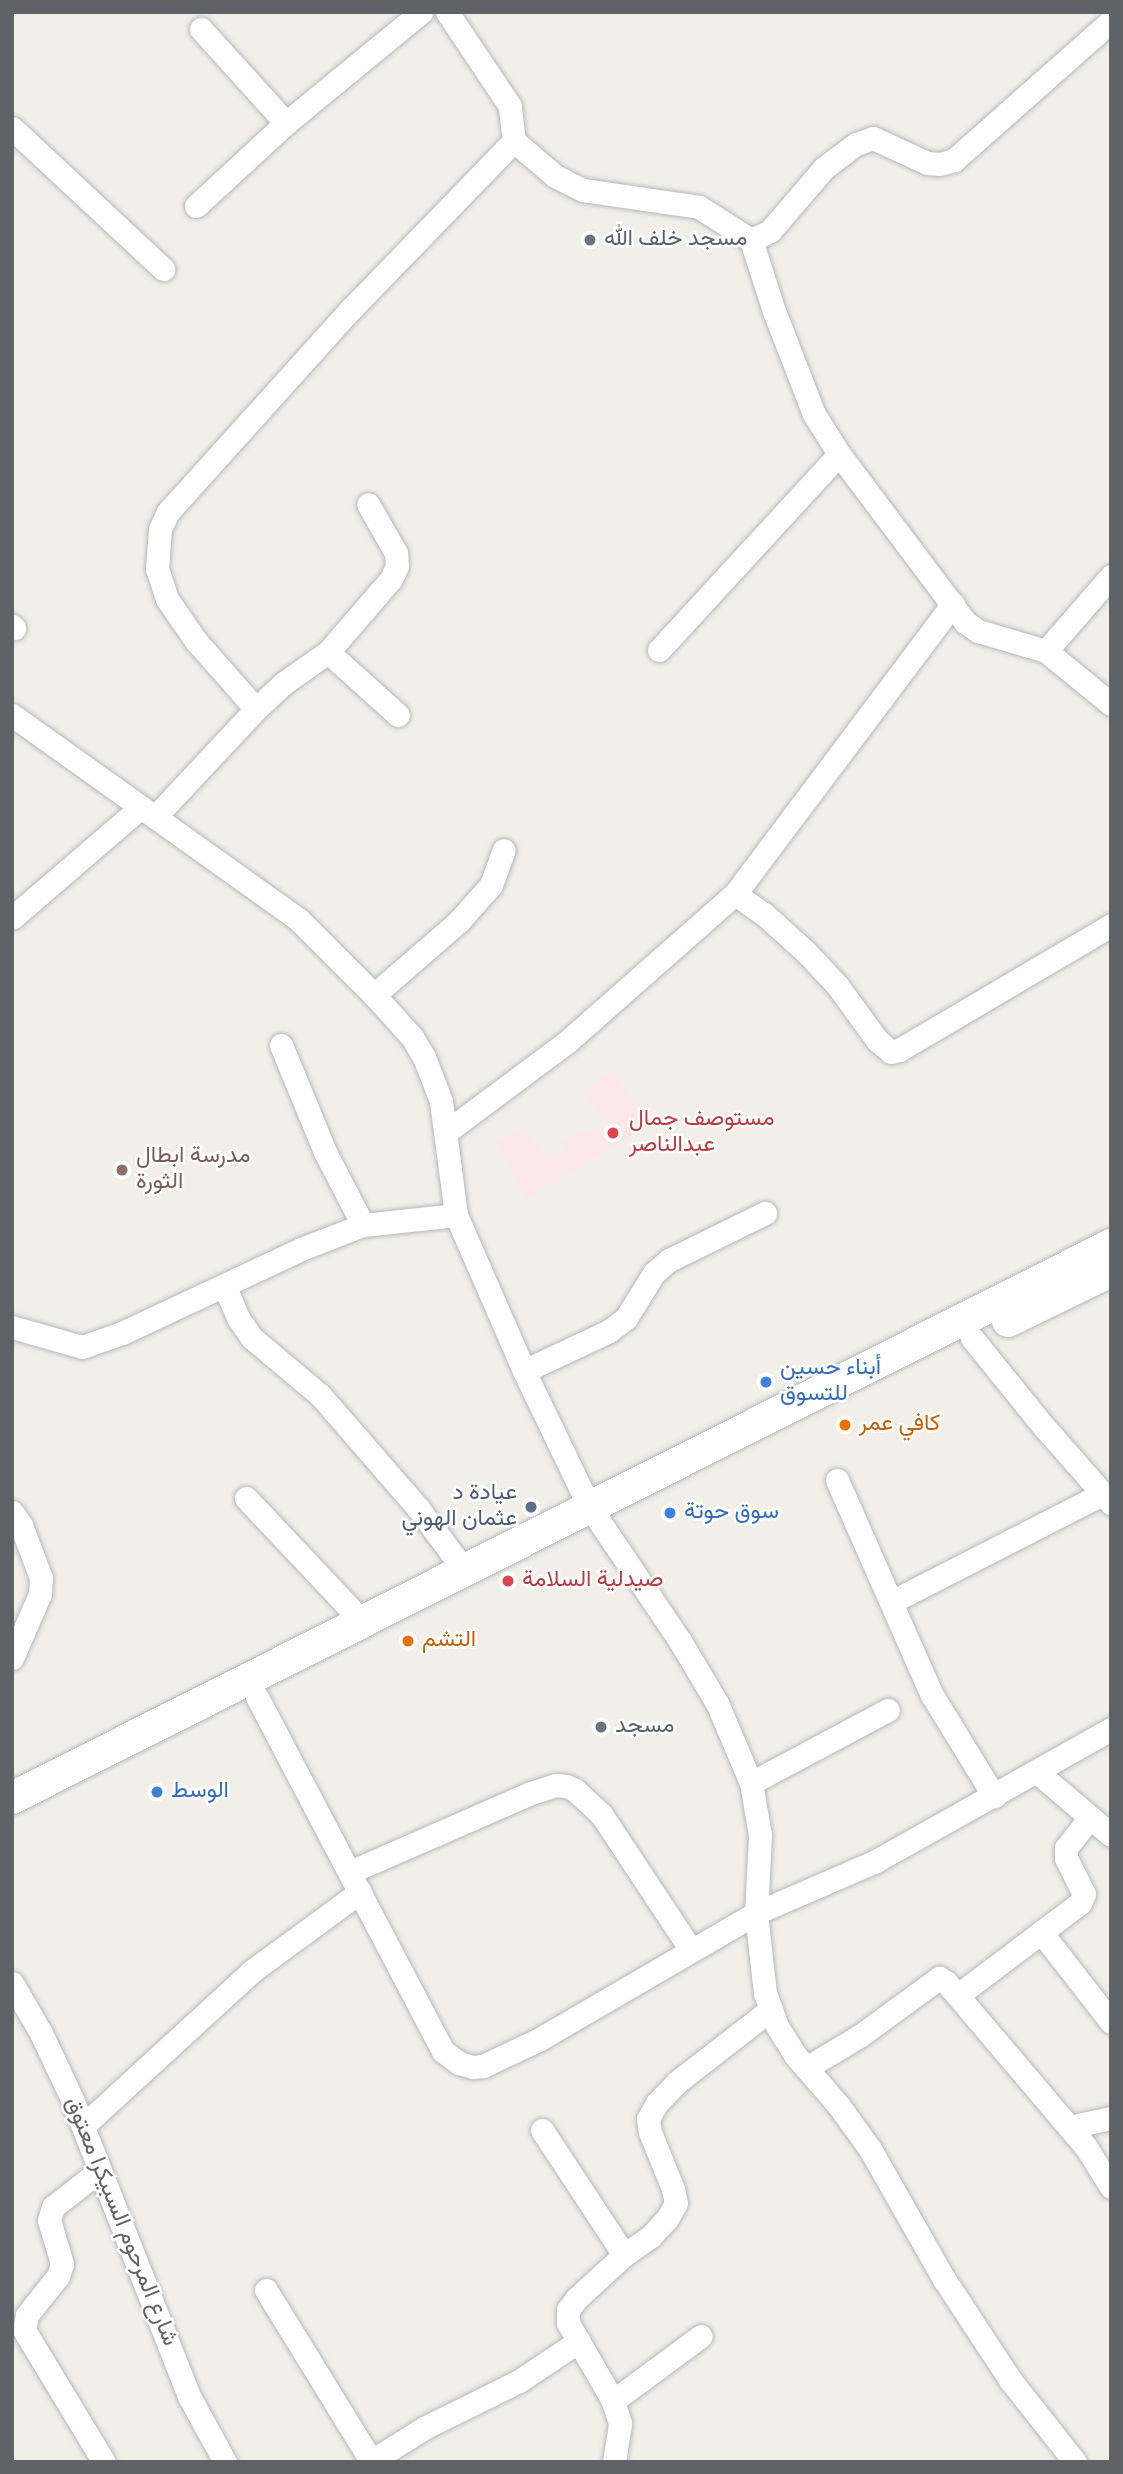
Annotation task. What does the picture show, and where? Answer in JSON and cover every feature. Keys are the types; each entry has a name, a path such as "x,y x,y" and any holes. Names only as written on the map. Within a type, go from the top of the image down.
{"main road":[{"path":"12,1821 257,1697 594,1514 1111,1245"},
{"path":"12,1798 464,1570 594,1514 1111,1271"}],"street":[{"path":"196,206 286,123 421,12"},
{"path":"447,12 510,106 514,141 555,176 583,190 699,207 751,240 774,311 814,414 839,454 965,622 978,631 1046,651 1111,704"},
{"path":"751,240 770,231 824,167 856,144 873,138 927,163 940,164 954,160 1111,21"},
{"path":"201,29 286,123"},
{"path":"12,128 163,269"},
{"path":"256,709 196,641 160,585 156,550 168,512 351,309 514,141"},
{"path":"659,650 839,454"},
{"path":"12,918 148,812 284,683 328,652 383,589 397,566 390,540 368,504"},
{"path":"1046,651 1111,576"},
{"path":"446,1132 568,1041 735,894 953,604"},
{"path":"328,652 398,715"},
{"path":"12,715 298,919 412,1037 438,1090 456,1215 524,1371 594,1514 680,1642 717,1703 751,1783 760,1835 756,1913 765,1993 777,2026 806,2068 870,2149 944,2279 1011,2381 1075,2462"},
{"path":"374,995 459,921 491,885 504,850"},
{"path":"735,894 764,914 806,953 837,985 877,1040 891,1052 899,1051 1111,925"},
{"path":"281,1045 325,1152 363,1225"},
{"path":"524,1371 609,1331 626,1318 654,1273 668,1260 765,1213"},
{"path":"13,1330 82,1347 122,1333 225,1287 301,1249 363,1225 456,1215"},
{"path":"225,1287 238,1318 252,1338 320,1395 418,1508 464,1570"},
{"path":"893,1601 1106,1498 972,1338"},
{"path":"837,1480 893,1601 932,1695 994,1796"},
{"path":"246,1497 362,1621"},
{"path":"12,1512 21,1525 41,1578 40,1594 12,1658"},
{"path":"257,1697 443,2051 459,2063 472,2067 483,2066 538,2040 756,1913 874,1862 1111,1729"},
{"path":"751,1783 888,1710"},
{"path":"1037,1772 1111,1835"},
{"path":"83,2126 252,1971 355,1882 531,1793 556,1785 566,1786 601,1814 691,1950"},
{"path":"958,1995 1080,1903 1084,1894 1066,1858 1066,1848 1090,1817"},
{"path":"1041,1932 1111,2022"},
{"path":"806,2068 861,2035 939,1978 958,1995 1069,2127 1111,2187"},
{"name":"شارع المرحوم السبيكرا معتوق","path":"12,1983 41,2032 83,2126 190,2398 225,2462"},
{"path":"614,2462 620,2423 612,2401 568,2323 568,2310 576,2299 624,2255 650,2237 667,2219 676,2203 650,2132 648,2119 657,2103 677,2082 771,2009"},
{"path":"1069,2127 1111,2118"},
{"path":"542,2130 624,2255"},
{"path":"99,2171 53,2207 49,2220 62,2264 58,2276 27,2315 24,2330 104,2462"},
{"path":"266,2290 371,2461 424,2428 519,2381 579,2341"},
{"path":"612,2401 701,2336"}],"shaded area":[{"name":"مستوصف جمال عبدالناصر","path":"614,1071 648,1125 527,1199 496,1142 525,1126 545,1160 564,1150 561,1143 582,1130 587,1135 605,1125 584,1091"}],"place":[{"name":"مسجد خلف الله","path":"590,240"},
{"name":"مستوصف جمال عبدالناصر","path":"613,1133"},
{"name":"مدرسة ابطال الثورة","path":"122,1170"},
{"name":"أبناء حسين للتسوق","path":"766,1382"},
{"name":"كافي عمر","path":"845,1425"},
{"name":"عيادة د عثمان الهوني","path":"531,1507"},
{"name":"سوق حوتة","path":"670,1513"},
{"name":"صيدلية السلامة","path":"508,1581"},
{"name":"التشم","path":"408,1641"},
{"name":"مسجد","path":"601,1727"},
{"name":"الوسط","path":"157,1792"}]}
